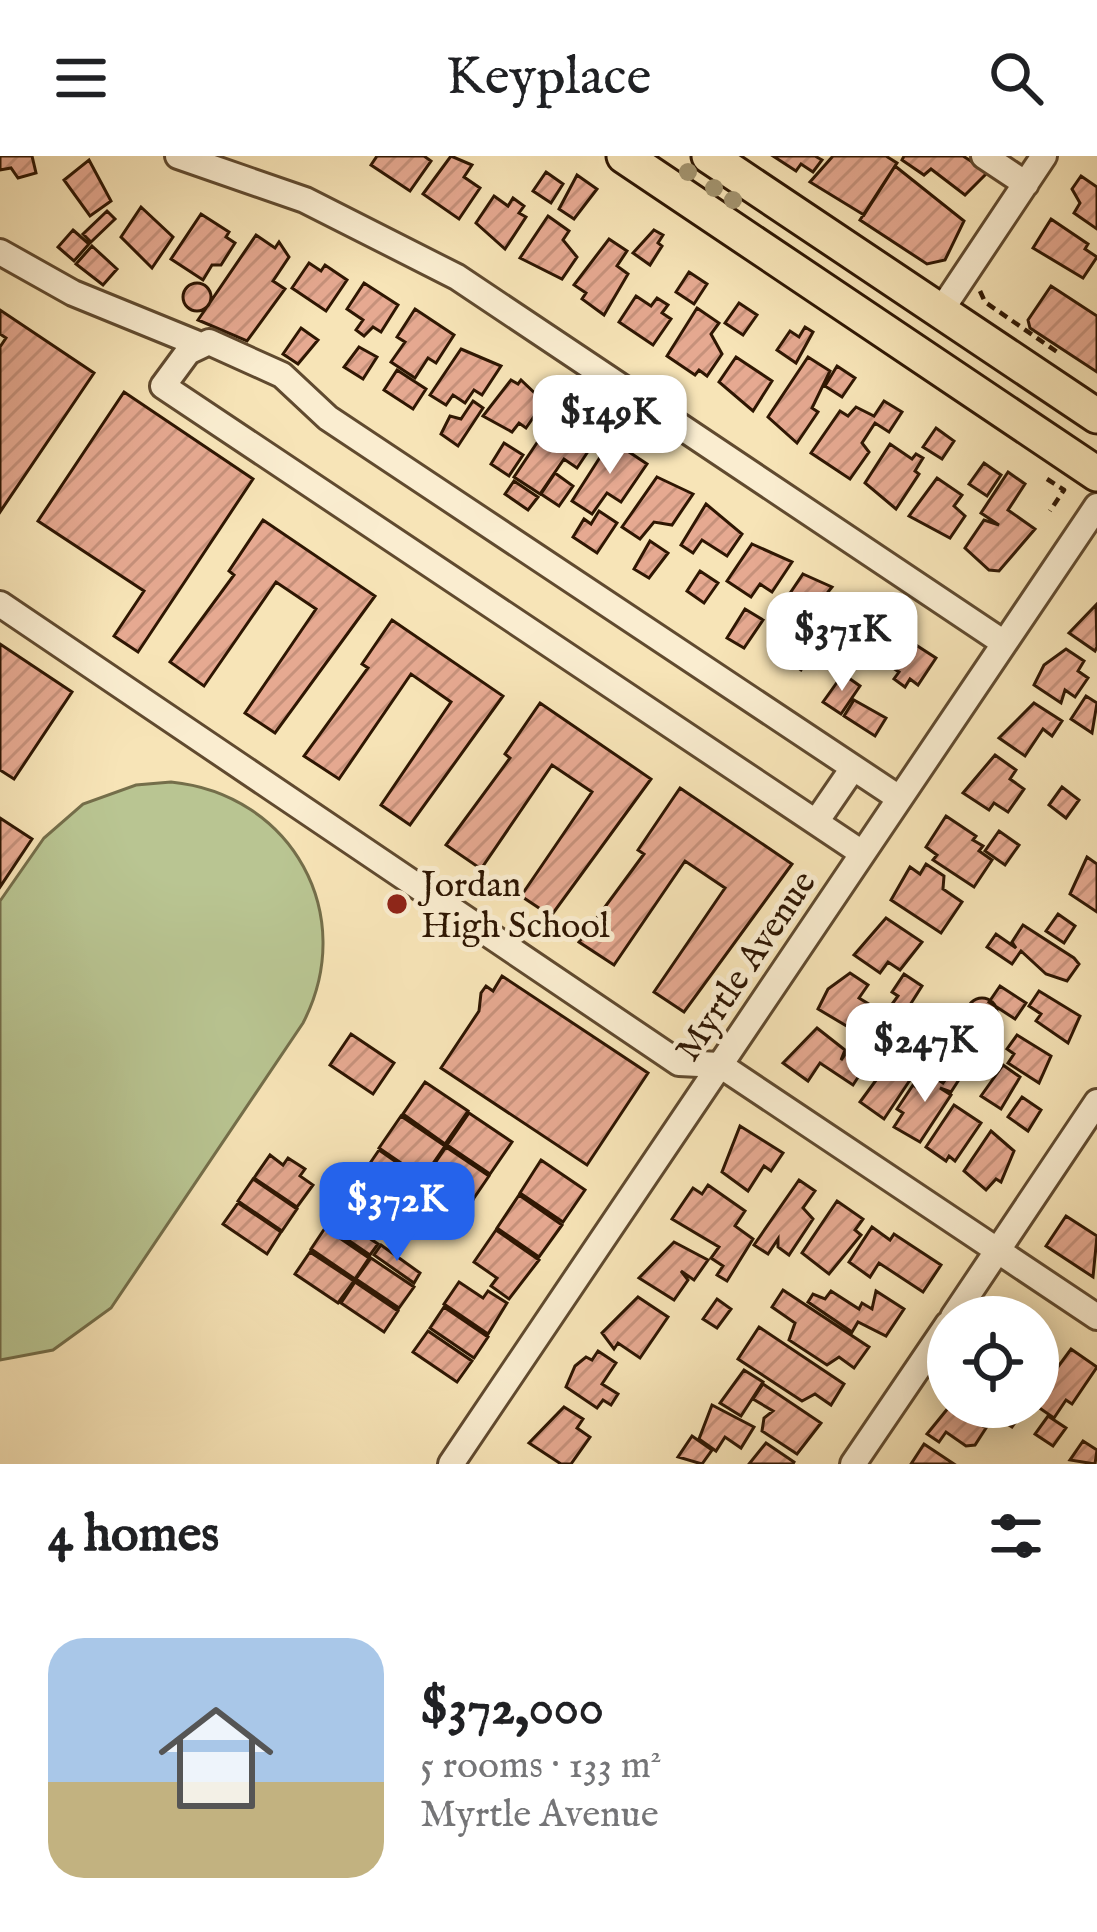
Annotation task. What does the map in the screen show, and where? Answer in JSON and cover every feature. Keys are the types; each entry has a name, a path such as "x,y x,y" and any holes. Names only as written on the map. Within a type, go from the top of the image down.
{"main road":[{"path":"624,156 1084,485"},
{"path":"709,156 940,312 1095,409"}],"street":[{"path":"178,156 305,200 457,277 1004,643"},
{"path":"984,156 1025,184"},
{"path":"940,312 1044,156"},
{"path":"0,252 73,293 198,344 222,343 282,375 328,418 899,798"},
{"path":"198,344 164,386 862,853"},
{"name":"Myrtle Avenue","path":"451,1464 1097,506"},
{"path":"0,604 680,1063 720,1065 1097,1317"},
{"path":"816,823 853,768"},
{"path":"966,1296 1097,1102"},
{"path":"854,1464 927,1354"}],"path":[{"path":"971,289 979,288 985,302 1076,365"},
{"path":"1047,478 1062,492"},
{"path":"1050,511 1062,492 1084,485"}],"green space":[{"path":"171,782 214,791 251,810 281,835 303,866 318,902 323,941 318,982 303,1023 111,1308 53,1350 0,1360 0,901 44,838 83,804 136,785"}],"building":[{"path":"0,156 32,156 36,173 18,178 11,168 0,170"},
{"path":"377,156 424,156 431,161 410,191 371,165"},
{"path":"451,156 472,165 464,177 480,188 459,219 423,194"},
{"path":"773,156 822,160 813,172 801,164 796,171"},
{"path":"833,156 886,156 897,163 864,215 810,182"},
{"path":"904,156 963,156 988,172 965,195 931,169 924,175 902,160"},
{"path":"89,160 111,201 90,216 64,180"},
{"path":"895,166 964,221 945,260 927,264 860,220"},
{"path":"546,172 563,184 551,203 533,191"},
{"path":"577,175 597,189 574,219 559,209"},
{"path":"1081,176 1097,187 1097,229 1074,213 1080,203 1072,189"},
{"path":"494,196 508,206 513,198 524,206 519,213 526,217 505,249 476,223"},
{"path":"141,207 173,237 152,268 121,237"},
{"path":"107,211 115,219 91,242 83,234"},
{"path":"201,214 229,232 226,237 235,243 221,265 212,265 203,280 171,259"},
{"path":"548,216 569,231 563,240 577,257 562,279 520,258"},
{"path":"1051,219 1088,244 1085,249 1097,257 1083,278 1033,248"},
{"path":"73,230 89,244 74,261 58,247"},
{"path":"654,230 663,235 658,243 662,246 650,265 633,253"},
{"path":"256,235 275,248 279,242 289,257 273,281 285,289 247,341 198,320"},
{"path":"609,239 627,251 617,266 628,274 604,315 582,299 586,293 574,285"},
{"path":"92,246 117,269 103,285 76,264"},
{"path":"309,263 321,271 325,265 347,280 326,311 292,288"},
{"path":"689,272 707,284 694,304 676,292"},
{"path":"197,283 207,287 211,297 207,307 197,311 187,307 183,297 187,287"},
{"path":"364,283 398,305 381,332 373,327 364,336 356,330 363,320 347,309"},
{"path":"1051,286 1097,316 1097,372 1030,328 1028,320"},
{"path":"636,296 651,306 657,298 668,305 662,313 671,319 653,345 619,322"},
{"path":"739,303 757,315 743,335 725,323"},
{"path":"697,308 719,323 711,334 722,354 707,376 699,370 695,375 667,356"},
{"path":"415,309 454,335 436,363 428,358 415,378 391,362 405,342 397,337"},
{"path":"0,310 94,373 0,512 0,347 6,338 0,334"},
{"path":"805,327 813,332 796,363 777,350 790,331 799,337"},
{"path":"301,328 318,340 298,364 283,354"},
{"path":"359,347 377,357 363,379 344,367"},
{"path":"461,349 501,366 482,395 474,390 465,403 453,395 446,405 430,395"},
{"path":"736,357 772,381 753,411 719,382"},
{"path":"808,357 830,371 812,408 818,412 797,443 768,417"},
{"path":"837,366 855,378 842,397 825,386"},
{"path":"397,370 426,389 413,409 384,390"},
{"path":"511,380 518,384 521,380 544,402 526,428 519,423 512,432 483,416"},
{"path":"124,392 253,479 138,652 114,636 144,591 38,521"},
{"path":"473,401 483,408 458,446 441,434 450,416 461,419"},
{"path":"884,401 902,412 889,432 875,423 862,443 869,452 850,479 811,453 840,411 848,416 856,407 874,416"},
{"path":"561,407 597,438 577,468 564,459 540,494 514,477"},
{"path":"936,428 954,441 942,459 923,447"},
{"path":"611,440 647,464 621,502 607,493 592,514 572,501"},
{"path":"504,443 523,455 509,476 491,464"},
{"path":"890,444 912,459 916,454 923,458 915,471 919,474 896,509 865,483"},
{"path":"984,463 1001,475 987,496 969,484"},
{"path":"1008,472 1025,484 1008,510 1035,529 999,571 989,570 965,548 984,520 999,525 981,513"},
{"path":"555,473 573,486 559,506 541,494"},
{"path":"657,477 693,494 672,525 654,522 640,539 622,527"},
{"path":"937,478 962,495 954,506 965,516 950,538 909,516"},
{"path":"514,481 538,497 528,510 505,494"},
{"path":"706,504 742,534 727,556 702,540 693,553 681,545"},
{"path":"599,511 617,523 597,553 573,537 584,519 591,524"},
{"path":"263,520 375,596 275,733 245,713 316,609 276,582 204,686 170,662 234,575 229,571"},
{"path":"650,541 668,553 649,578 634,569"},
{"path":"752,544 792,562 772,592 760,584 751,597 727,581"},
{"path":"700,571 718,583 704,603 687,591"},
{"path":"803,574 832,587 828,592 835,596 817,622 811,618 806,624 796,618 786,633 770,623"},
{"path":"1096,605 1097,647 1095,651 1069,633"},
{"path":"850,608 890,626 869,657 833,633"},
{"path":"745,609 763,620 744,648 727,638"},
{"path":"392,620 503,696 410,825 381,805 451,702 411,674 339,779 304,756 368,668 362,664"},
{"path":"902,636 936,658 918,685 910,679 905,687 894,679 899,672 884,662"},
{"path":"796,639 814,650 801,670 784,658"},
{"path":"0,644 72,692 14,779 0,770"},
{"path":"1066,649 1084,661 1078,671 1088,678 1075,697 1065,690 1061,703 1034,685 1044,665"},
{"path":"843,674 860,686 841,714 823,702"},
{"path":"1086,696 1097,703 1092,733 1071,719"},
{"path":"854,700 886,718 875,736 844,716"},
{"path":"540,703 651,779 551,916 521,896 592,792 552,765 481,869 446,845 510,758 505,754"},
{"path":"1034,703 1062,721 1052,736 1043,729 1025,756 999,738"},
{"path":"995,755 1016,770 1010,779 1024,789 1008,812 994,803 989,810 963,793"},
{"path":"1062,787 1079,800 1066,818 1049,805"},
{"path":"680,788 792,864 684,1012 654,992 725,888 685,861 614,965 579,942 644,854 638,850"},
{"path":"946,816 976,836 973,840 983,846 979,851 992,860 974,887 933,860 937,855 926,847"},
{"path":"0,818 32,839 0,887"},
{"path":"999,831 1019,845 1005,865 985,851"},
{"path":"1087,857 1097,864 1097,912 1070,894"},
{"path":"926,864 944,876 943,889 962,902 941,933 891,900 910,867 920,874"},
{"path":"1058,914 1075,926 1064,943 1046,931"},
{"path":"886,918 922,942 900,970 888,962 880,973 854,955"},
{"path":"1023,925 1079,964 1067,981 1046,974 1021,951 1012,964 987,947 996,934 1016,948 1012,942"},
{"path":"850,973 868,985 859,998 872,1006 855,1031 818,1009 828,989"},
{"path":"904,974 922,986 903,1016 890,1007 898,996 892,992"},
{"path":"502,976 648,1073 587,1165 441,1068 479,1011 481,993 486,986 493,991"},
{"path":"1000,986 1026,1003 1015,1019 989,1002"},
{"path":"1039,991 1080,1016 1068,1043 1036,1021 1041,1014 1029,1006"},
{"path":"982,998 997,1013 982,1028 967,1013"},
{"path":"817,1028 845,1050 841,1060 849,1049 868,1062 853,1085 820,1063 808,1081 783,1063"},
{"path":"351,1034 394,1063 373,1094 330,1065"},
{"path":"1017,1035 1051,1056 1039,1083 1008,1063 1014,1054 1007,1049"},
{"path":"885,1045 897,1052 892,1059 914,1074 884,1119 860,1102 885,1068 874,1062"},
{"path":"1003,1065 1020,1077 1001,1109 981,1096"},
{"path":"953,1069 962,1075 951,1092 940,1088 951,1095 920,1142 894,1127 903,1113 897,1109 913,1085 919,1089 929,1074 943,1083"},
{"path":"425,1082 468,1111 445,1144 403,1114"},
{"path":"1022,1097 1041,1110 1028,1131 1008,1117"},
{"path":"954,1105 981,1123 955,1161 949,1156 946,1161 926,1147"},
{"path":"469,1113 512,1142 490,1174 447,1145"},
{"path":"401,1116 445,1146 423,1178 379,1148"},
{"path":"740,1126 783,1153 771,1171 764,1166 748,1191 722,1172"},
{"path":"991,1131 1014,1151 1001,1182 996,1179 986,1190 964,1171"},
{"path":"446,1147 489,1176 474,1198 431,1169"},
{"path":"379,1150 422,1180 407,1202 364,1172"},
{"path":"270,1155 283,1165 288,1158 305,1169 300,1176 313,1185 297,1207 254,1178"},
{"path":"541,1160 585,1190 563,1222 520,1193"},
{"path":"431,1171 473,1200 451,1232 409,1203"},
{"path":"253,1179 297,1209 282,1231 238,1201"},
{"path":"799,1180 815,1191 803,1208 813,1219 789,1255 778,1247 778,1239 768,1254 754,1245"},
{"path":"708,1185 745,1211 735,1226 753,1239 727,1281 717,1275 723,1266 711,1258 719,1247 672,1219 693,1188 702,1194"},
{"path":"519,1195 562,1225 539,1257 497,1228"},
{"path":"837,1201 863,1219 855,1230 861,1235 829,1274 802,1253"},
{"path":"238,1203 281,1232 267,1254 223,1224"},
{"path":"336,1216 378,1244 370,1255 329,1227"},
{"path":"1066,1216 1097,1236 1093,1277 1046,1246"},
{"path":"872,1227 890,1240 894,1234 941,1265 923,1292 879,1263 870,1277 849,1262"},
{"path":"325,1228 369,1258 355,1279 311,1249"},
{"path":"496,1230 539,1260 509,1299 491,1286 497,1278 474,1262"},
{"path":"674,1242 708,1260 694,1280 681,1271 688,1280 674,1300 639,1278"},
{"path":"381,1245 420,1273 414,1283 374,1255"},
{"path":"310,1252 354,1281 338,1303 295,1274"},
{"path":"371,1258 414,1287 399,1308 356,1279"},
{"path":"355,1282 398,1311 384,1332 341,1303"},
{"path":"459,1282 483,1298 488,1291 507,1303 488,1334 444,1304"},
{"path":"783,1290 869,1347 854,1368 839,1357 827,1365 789,1340 795,1323 772,1307"},
{"path":"831,1291 859,1309 862,1303 872,1309 876,1291 904,1309 886,1336 858,1322 852,1332 808,1302 813,1294 825,1299"},
{"path":"638,1297 668,1317 640,1358 618,1343 614,1349 602,1333"},
{"path":"717,1299 731,1309 717,1328 703,1319"},
{"path":"444,1307 488,1337 474,1358 430,1328"},
{"path":"759,1327 844,1384 831,1405 815,1394 802,1401 738,1359"},
{"path":"428,1331 472,1361 457,1382 413,1352"},
{"path":"1071,1349 1097,1367 1072,1404 1066,1400 1059,1410 1059,1365"},
{"path":"598,1351 616,1363 602,1384 618,1394 611,1405 603,1400 597,1408 566,1387 575,1366 586,1357 592,1360"},
{"path":"744,1370 763,1382 741,1416 720,1403"},
{"path":"763,1384 821,1423 797,1454 762,1431 764,1418 773,1411 753,1399"},
{"path":"712,1405 754,1427 741,1448 725,1437 716,1451 699,1439"},
{"path":"564,1407 583,1419 577,1428 590,1437 571,1464 561,1464 529,1443"},
{"path":"1059,1423 1066,1428 1053,1446 1035,1434 1039,1428 1059,1428"},
{"path":"932,1428 986,1428 975,1445 966,1446 946,1432 939,1442 927,1434"},
{"path":"692,1436 712,1450 702,1464 678,1457"},
{"path":"1083,1441 1097,1450 1095,1464 1070,1460"},
{"path":"766,1443 794,1462 793,1464 749,1464"},
{"path":"924,1444 954,1464 911,1464"}],"place":[{"name":"Jordan High School","path":"397,904"}]}
